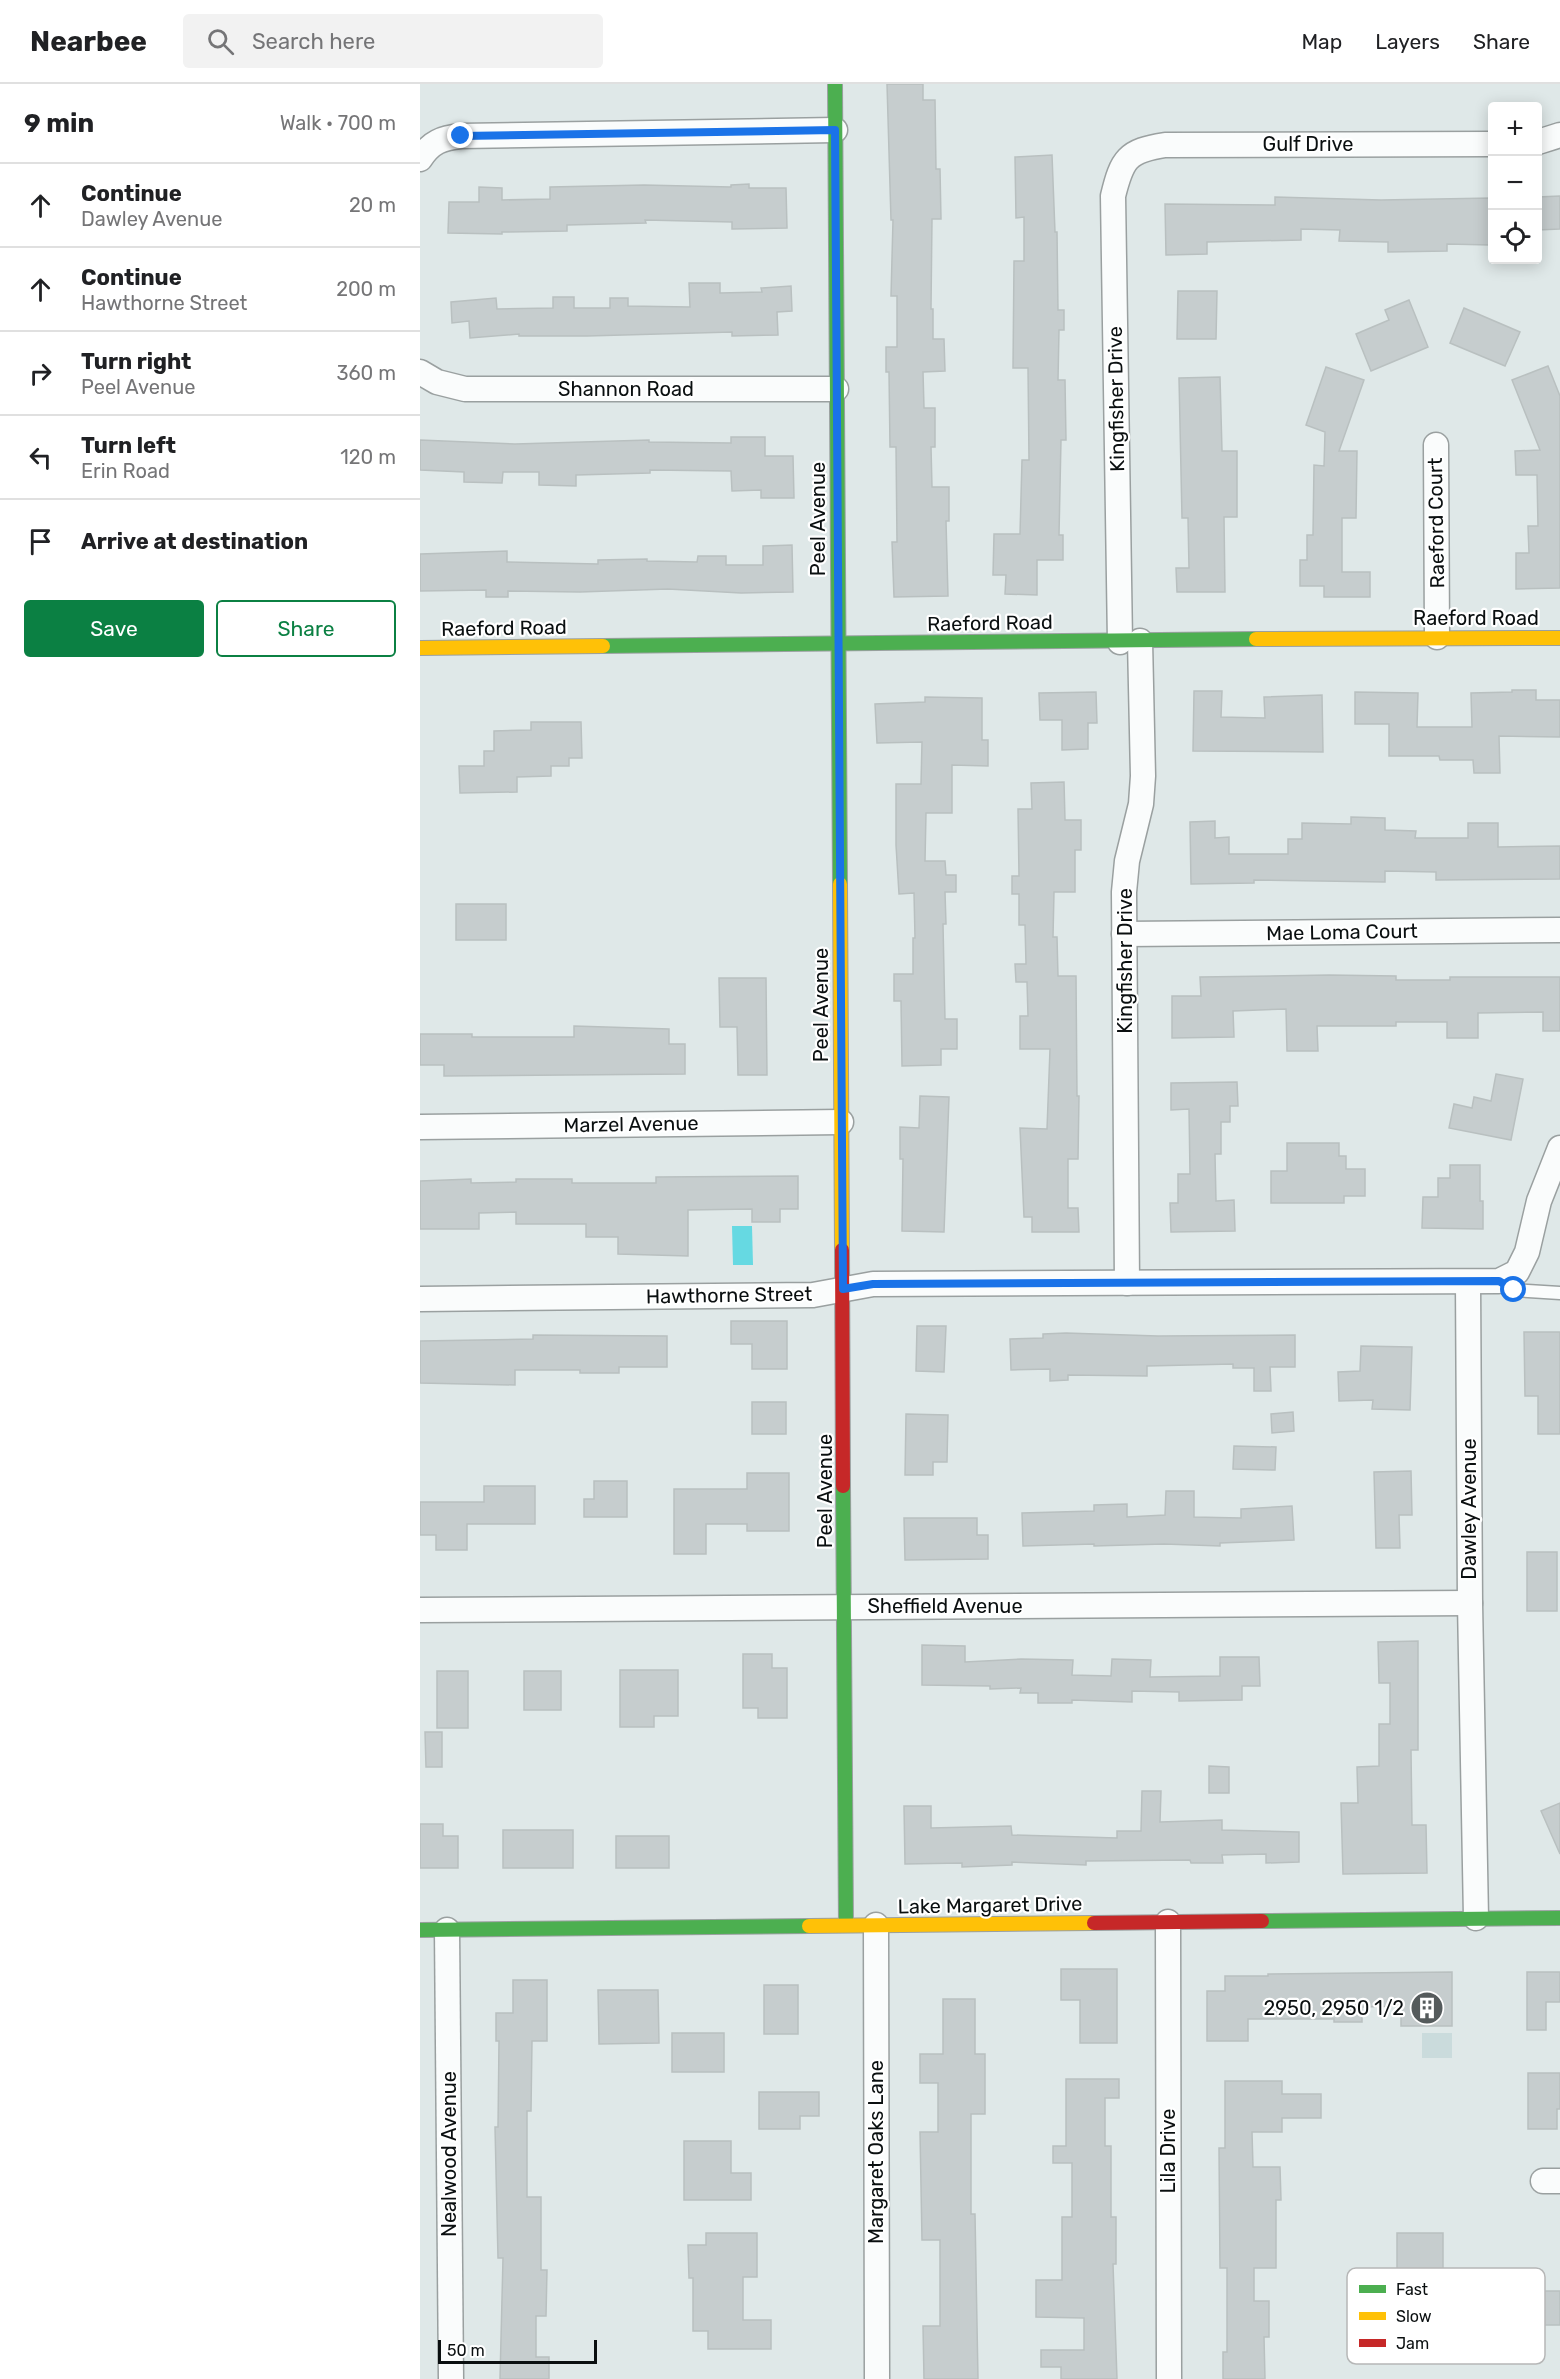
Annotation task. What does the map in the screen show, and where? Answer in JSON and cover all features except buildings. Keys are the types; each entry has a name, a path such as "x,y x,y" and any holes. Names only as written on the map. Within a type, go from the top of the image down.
{"street":[{"name":"Peel Avenue","path":"835,84 846,1925"},
{"path":"420,159 428,147 442,138 461,136 835,130"},
{"path":"1542,141 1560,135"},
{"name":"Gulf Drive","path":"1127,159 1141,149 1165,145 1488,144"},
{"name":"Kingfisher Drive","path":"1127,159 1118,177 1113,196 1130,641 1143,776 1141,804 1127,861 1124,892 1127,1283"},
{"name":"Shannon Road","path":"420,372 436,382 465,388 836,389"},
{"name":"Raeford Court","path":"1436,445 1437,637"},
{"name":"Raeford Road","path":"420,648 1437,637 1560,638"},
{"name":"Mae Loma Court","path":"1124,934 1560,930"},
{"name":"Marzel Avenue","path":"420,1127 841,1122"},
{"path":"1468,1283 1499,1281 1517,1272 1527,1252 1539,1201 1560,1148"},
{"name":"Hawthorne Street","path":"420,1299 813,1295 873,1284 1468,1283"},
{"name":"Dawley Avenue","path":"1468,1283 1470,1603 1476,1918"},
{"name":"Sheffield Avenue","path":"420,1610 1470,1603"},
{"name":"Lake Margaret Drive","path":"420,1930 1560,1918"},
{"name":"Lila Drive","path":"1168,1923 1169,2379"},
{"name":"Margaret Oaks Lane","path":"876,1925 877,2379"},
{"name":"Nealwood Avenue","path":"447,1930 451,2379"}],"lane":[{"path":"1499,1281 1514,1290 1560,1293"}],"shaded area":[{"path":"1422,2033 1452,2033 1452,2058 1422,2058"}],"water":[{"path":"732,1226 752,1226 753,1265 733,1265"}],"traffic: fast":[{"path":"835,84 840,884"},
{"path":"603,646 1256,639"},
{"path":"843,1486 846,1925"},
{"path":"1262,1921 1560,1918"},
{"path":"420,1930 809,1926"}],"traffic: slow":[{"path":"1256,639 1560,638"},
{"path":"420,648 603,646"},
{"path":"840,884 842,1250"},
{"path":"809,1926 1094,1923"}],"traffic: jam":[{"path":"842,1250 843,1486"},
{"path":"1094,1923 1262,1921"}],"place":[{"name":"2950, 2950 1/2","path":"1427,2008"}],"route":[{"path":"461,136 835,130 843,1289 873,1284 1468,1283 1499,1281 1514,1290"}]}
